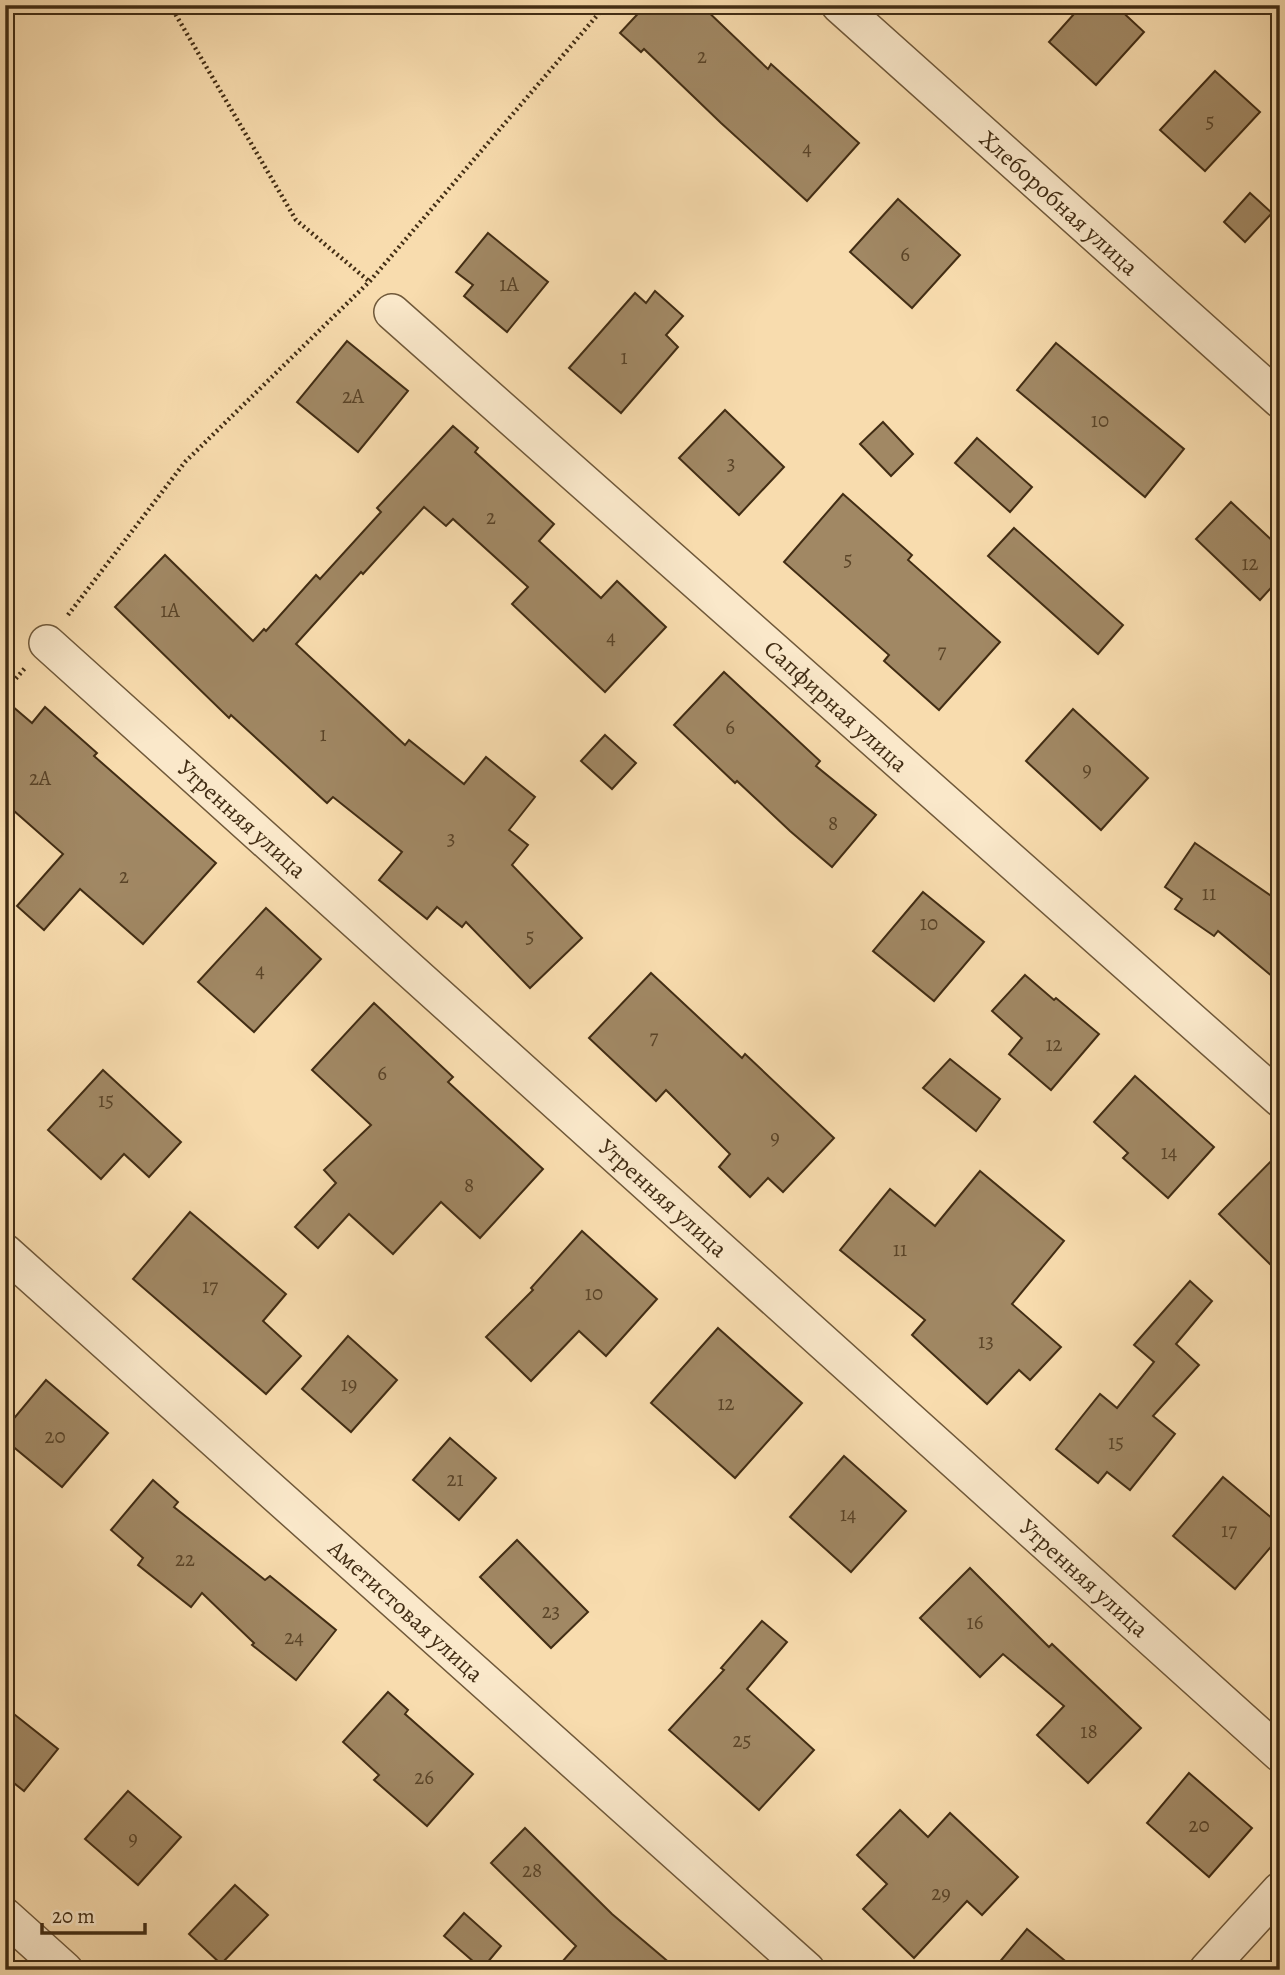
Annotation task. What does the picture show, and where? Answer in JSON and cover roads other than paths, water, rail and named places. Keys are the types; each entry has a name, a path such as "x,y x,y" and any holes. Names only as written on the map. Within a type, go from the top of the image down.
{"street":[{"name":"Хлеборобная улица","path":"839,5 1280,400"},
{"name":"Сапфирная улица","path":"392,312 1280,1099"},
{"name":"Утренняя улица","path":"47,643 1280,1754"},
{"name":"Аметистовая улица","path":"5,1252 807,1970"},
{"path":"1207,1970 1280,1890"},
{"path":"5,1916 65,1970"}]}
